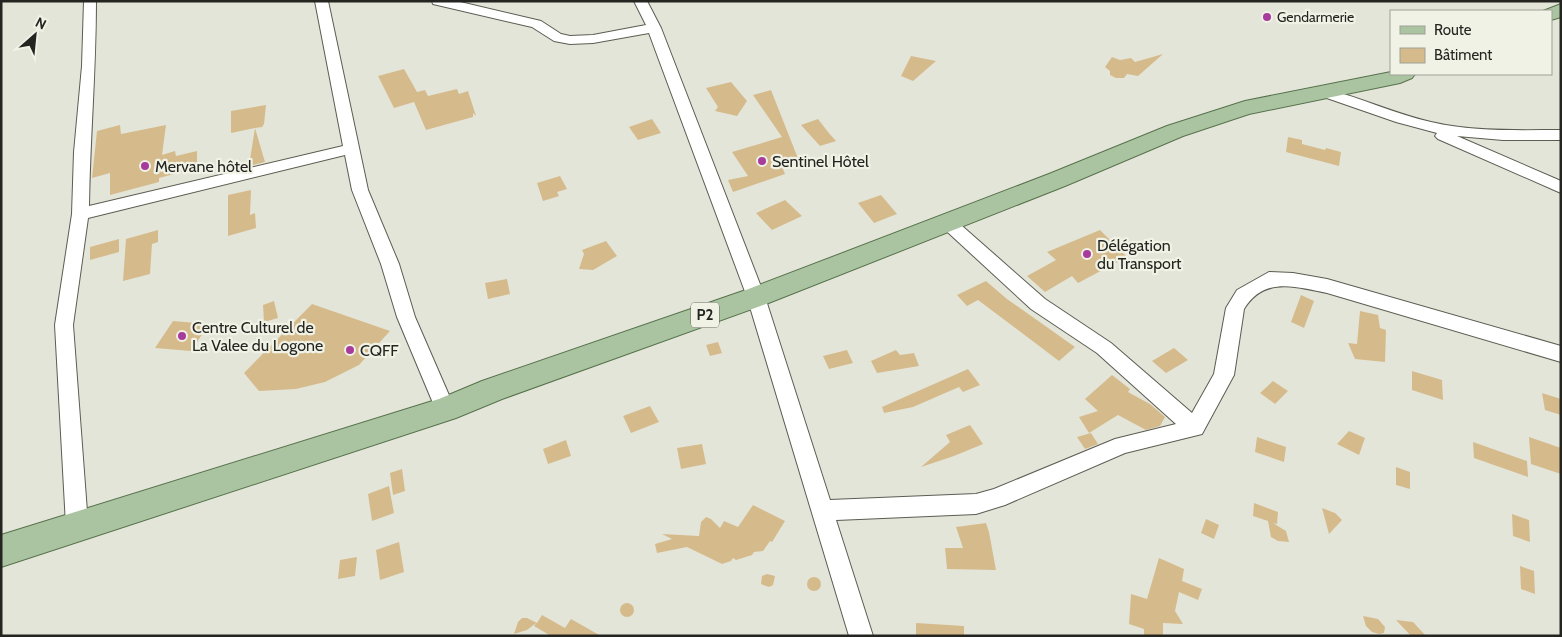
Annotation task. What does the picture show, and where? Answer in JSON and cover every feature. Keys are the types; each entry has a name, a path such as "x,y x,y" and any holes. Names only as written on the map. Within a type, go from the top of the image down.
{"main road":[{"name":"P2","path":"1,551 77,525 445,409 492,390 756,297 1057,180 1175,131 1245,108 1326,93 1392,79 1402,75"}],"street":[{"path":"77,525 64,325 80,214 82,152 89,66 90,1"},
{"path":"321,1 360,190 390,264 406,317 445,409"},
{"path":"438,1 536,24 557,37 569,40 584,41 632,30 654,28"},
{"path":"640,1 654,28 756,297 861,636"},
{"path":"1326,93 1410,121 1445,130 1483,135 1561,135"},
{"path":"1410,121 1561,188"},
{"path":"80,214 351,149"},
{"path":"947,222 1038,304 1104,348 1195,428"},
{"path":"822,510 976,504 998,498 1122,445 1195,428 1224,375 1235,308 1243,295 1269,279 1293,280 1328,286 1561,354"}],"building":[{"path":"1163,54 1138,76 1127,74 1124,78 1116,78 1110,75 1110,71 1105,67 1112,57 1120,60 1131,58 1135,62"},
{"path":"911,56 936,61 913,81 901,76"},
{"path":"404,69 417,92 425,90 428,96 457,89 459,94 468,91 476,116 473,113 473,117 426,130 414,102 394,108 378,76"},
{"path":"731,82 747,101 737,116 715,111 718,107 706,88"},
{"path":"771,90 801,166 783,169 785,174 733,192 728,180 748,176 732,152 782,137 753,95"},
{"path":"266,105 262,127 231,133 231,111"},
{"path":"652,119 661,133 638,140 629,127"},
{"path":"818,119 836,141 820,146 801,125"},
{"path":"120,125 121,134 166,125 162,155 175,151 176,156 197,151 197,168 159,178 159,182 110,195 110,173 92,178 97,131"},
{"path":"255,128 265,162 249,166"},
{"path":"1288,137 1302,140 1302,144 1341,152 1339,166 1286,152"},
{"path":"560,176 567,189 557,192 559,196 543,201 537,183"},
{"path":"251,190 250,215 255,213 256,228 228,236 228,195"},
{"path":"881,195 897,214 874,223 858,203"},
{"path":"785,200 802,216 772,230 756,213"},
{"path":"158,230 158,242 152,244 150,274 123,281 126,239"},
{"name":"Délégation du Transport","path":"1100,230 1127,257 1078,283 1072,276 1045,292 1027,276 1056,260 1047,252"},
{"path":"119,239 119,252 90,260 90,247"},
{"path":"606,241 617,256 593,270 579,269 584,254 582,250"},
{"path":"507,279 510,294 488,299 485,283"},
{"path":"986,281 1007,299 1075,347 1059,361 978,300 967,306 957,295"},
{"path":"1301,295 1314,301 1304,328 1291,322"},
{"path":"274,301 278,318 264,322 263,305"},
{"name":"CQFF","path":"312,304 390,331 359,365 325,382 296,389 259,391 244,373"},
{"path":"1360,311 1378,315 1380,328 1386,330 1385,362 1355,359 1348,343 1357,344"},
{"name":"Centre Culturel de La Valee du Logone","path":"173,321 209,324 191,351 155,348"},
{"path":"718,342 722,353 710,356 706,345"},
{"path":"1174,348 1188,360 1166,373 1152,361"},
{"path":"847,350 853,363 829,369 823,356"},
{"path":"896,350 900,355 914,353 919,366 877,373 871,361"},
{"path":"968,369 980,385 963,392 959,387 913,407 884,413 882,407"},
{"path":"1412,371 1442,380 1443,400 1412,390"},
{"path":"1112,375 1130,389 1128,392 1150,404 1165,417 1160,426 1146,430 1118,415 1089,433 1079,417 1098,411 1085,399"},
{"path":"1273,381 1288,391 1275,404 1260,393"},
{"path":"1542,393 1561,399 1561,415 1545,410"},
{"path":"650,406 659,422 631,433 623,416"},
{"path":"970,425 983,444 921,467 950,442 946,435"},
{"path":"1349,431 1365,438 1359,455 1337,444"},
{"path":"1091,433 1098,444 1085,449 1077,437"},
{"path":"1257,437 1286,447 1284,462 1255,452"},
{"path":"1529,437 1561,448 1561,474 1531,464"},
{"path":"566,440 571,456 548,464 543,449"},
{"path":"1473,442 1527,461 1528,477 1474,458"},
{"path":"702,444 706,464 681,469 677,448"},
{"path":"1396,467 1410,472 1410,489 1396,485"},
{"path":"402,469 405,491 393,495 390,473"},
{"path":"389,486 394,513 372,521 368,494"},
{"path":"1254,503 1278,512 1277,524 1273,523 1286,531 1289,542 1278,541 1271,537 1268,521 1253,516"},
{"path":"753,505 785,521 772,542 770,541 763,551 754,552 752,555 736,560 733,558 731,561 722,564 687,547 657,553 655,544 672,539 662,534 699,536 701,522 706,517 711,519 720,528 724,521 738,527"},
{"path":"1322,508 1335,513 1342,520 1329,534"},
{"path":"1512,514 1529,520 1530,542 1513,536"},
{"path":"1206,519 1219,525 1214,539 1201,533"},
{"path":"986,523 996,570 947,569 945,548 963,548 956,527"},
{"path":"399,542 404,572 380,580 376,550"},
{"path":"357,557 355,576 338,579 340,560"},
{"path":"1159,558 1184,569 1182,581 1202,589 1198,600 1179,592 1175,611 1183,624 1163,623 1163,636 1144,636 1144,629 1129,624 1131,594 1147,599"},
{"path":"1520,566 1534,571 1535,594 1521,589"},
{"path":"767,574 775,576 773,585 769,587 761,584 762,576"},
{"path":"814,577 819,579 821,584 819,589 814,591 809,589 807,584 809,579"},
{"path":"627,603 632,605 634,610 632,615 627,617 622,615 620,610 622,605"},
{"path":"542,615 565,628 571,619 601,636 551,636 534,626 536,623 527,630 514,634 518,622 522,618 527,618 537,623"},
{"path":"1363,616 1378,619 1385,627 1384,633 1372,632 1366,626"},
{"path":"1396,620 1413,622 1426,636 1411,636"},
{"path":"916,623 964,626 964,636 916,636"}],"place":[{"name":"Gendarmerie","path":"1267,17"},
{"name":"Sentinel Hôtel","path":"762,161"},
{"name":"Mervane hôtel","path":"145,166"},
{"name":"Délégation du Transport","path":"1087,254"},
{"name":"Centre Culturel de La Valee du Logone","path":"182,336"},
{"name":"CQFF","path":"350,350"}]}
